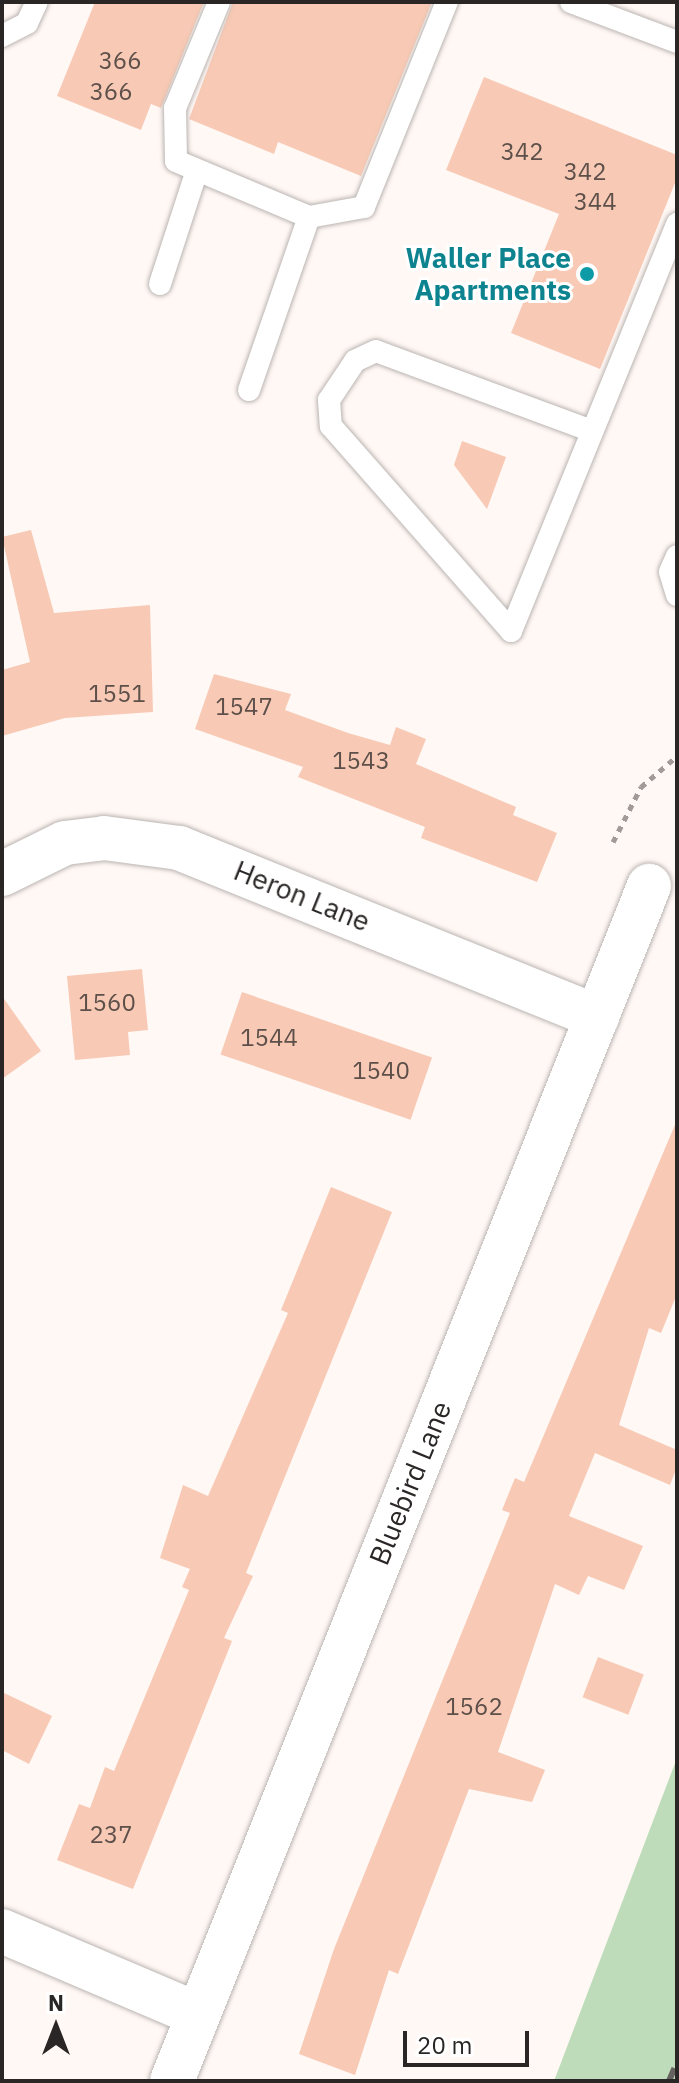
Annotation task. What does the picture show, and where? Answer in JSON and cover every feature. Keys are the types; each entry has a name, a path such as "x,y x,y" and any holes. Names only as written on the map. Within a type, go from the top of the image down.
{"street":[{"name":"Heron Lane","path":"2,874 65,843 104,838 179,848 597,1017"},
{"name":"Bluebird Lane","path":"172,2081 649,886"},
{"path":"2,1931 197,2014"}],"lane":[{"path":"2,36 27,23 37,2"},
{"path":"219,2 175,108 176,161 196,173 309,217 364,207 447,2"},
{"path":"571,2 677,42"},
{"path":"160,284 196,173"},
{"path":"249,390 309,217"},
{"path":"592,431 376,351 355,361 329,400 331,426 511,631 677,224"},
{"path":"675,568 677,595"}],"path":[{"path":"613,842 641,787 677,756"}],"green space":[{"path":"677,1758 677,2081 554,2081"}],"building":[{"path":"95,2 204,2 161,108 151,104 141,130 57,96"},
{"path":"233,2 432,2 361,176 278,142 274,154 189,119"},
{"name":"Waller Place Apartments","path":"484,77 677,155 677,178 600,369 511,333 559,214 446,170"},
{"path":"462,441 506,457 487,509 454,465"},
{"path":"31,530 54,613 150,605 153,712 65,718 2,736 2,670 30,662 2,537"},
{"path":"214,674 291,694 285,710 348,733 390,745 396,727 426,739 416,764 516,807 513,815 557,833 537,882 421,838 425,827 298,777 303,767 195,729"},
{"path":"142,969 148,1030 128,1032 130,1055 75,1060 67,976"},
{"path":"242,992 432,1057 411,1120 221,1054"},
{"path":"2,996 41,1051 2,1079"},
{"path":"677,1120 677,1294 661,1333 649,1328 619,1425 677,1450 677,1467 670,1485 595,1453 569,1516 643,1546 624,1590 588,1576 579,1595 555,1584 498,1752 545,1770 532,1802 469,1789 398,1974 389,1970 355,2075 299,2054 334,1949 510,1513 502,1510 515,1478 524,1482"},
{"path":"331,1187 392,1212 246,1573 253,1576 224,1638 232,1641 133,1889 57,1860 79,1804 90,1808 105,1767 114,1771 189,1590 182,1587 190,1569 160,1558 183,1485 208,1496 288,1313 281,1310"},
{"path":"598,1657 644,1675 628,1715 583,1697"},
{"path":"2,1692 52,1716 29,1764 2,1750"}],"railway":[{"path":"669,2081 677,2062"}],"place":[{"name":"Waller Place Apartments","path":"587,274"}]}
